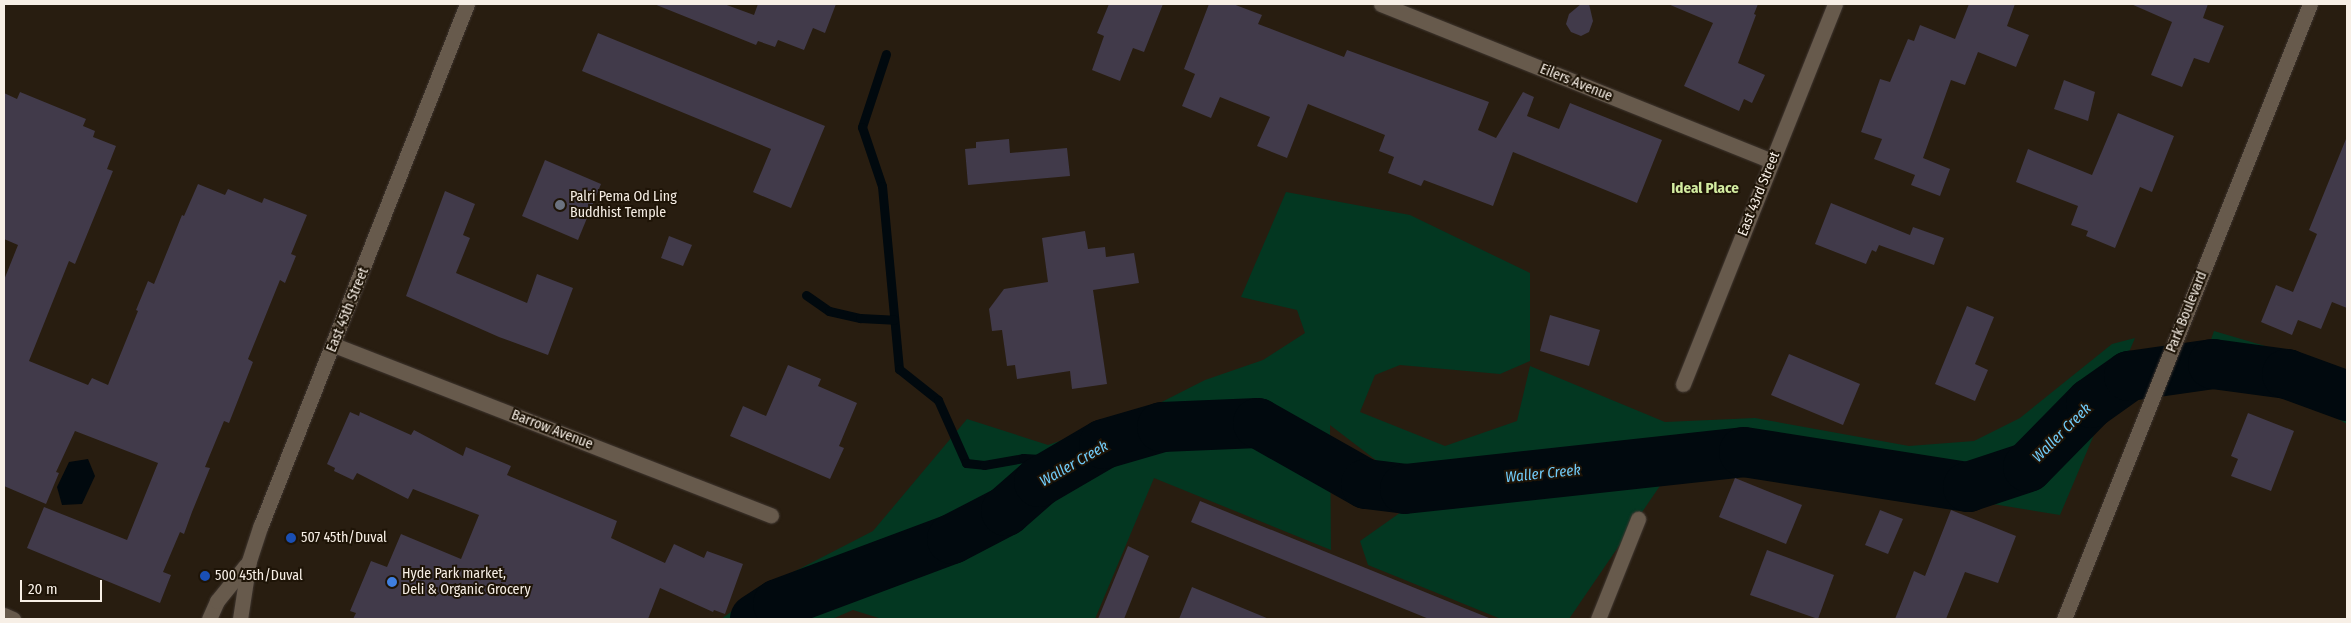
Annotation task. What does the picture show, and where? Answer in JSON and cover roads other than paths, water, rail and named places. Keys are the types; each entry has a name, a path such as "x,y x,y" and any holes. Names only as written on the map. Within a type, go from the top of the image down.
{"street":[{"name":"East 45th Street","path":"240,619 249,561 467,4"},
{"name":"Eilers Avenue","path":"1380,4 1772,161"},
{"name":"East 43rd Street","path":"1683,384 1835,4"},
{"name":"Park Boulevard","path":"2064,619 2310,4"},
{"name":"Barrow Avenue","path":"334,345 771,516"},
{"path":"1598,619 1638,519"},
{"path":"209,619 217,601 249,561"},
{"path":"4,615 13,619"}],"waterway":[{"path":"886,54 862,127 882,186 899,369 938,400 966,463 984,465 1023,458 1076,461"},
{"path":"806,295 829,311 860,318 894,320"},
{"name":"Waller Creek","path":"755,619 778,604 952,539 1006,511 1039,482 1104,444 1162,427 1258,423 1366,484 1405,489 1744,452 1968,487 2028,467 2091,403 2129,376 2213,364 2287,374 2347,396"}],"place":[{"name":"Palri Pema Od Ling Buddhist Temple","path":"560,205"},
{"name":"507 45th/Duval","path":"291,538"},
{"name":"500 45th/Duval","path":"205,576"},
{"name":"Hyde Park market, Deli & Organic Grocery","path":"392,582"}],"district":[{"name":"Ideal Place","path":"1705,189"}]}
